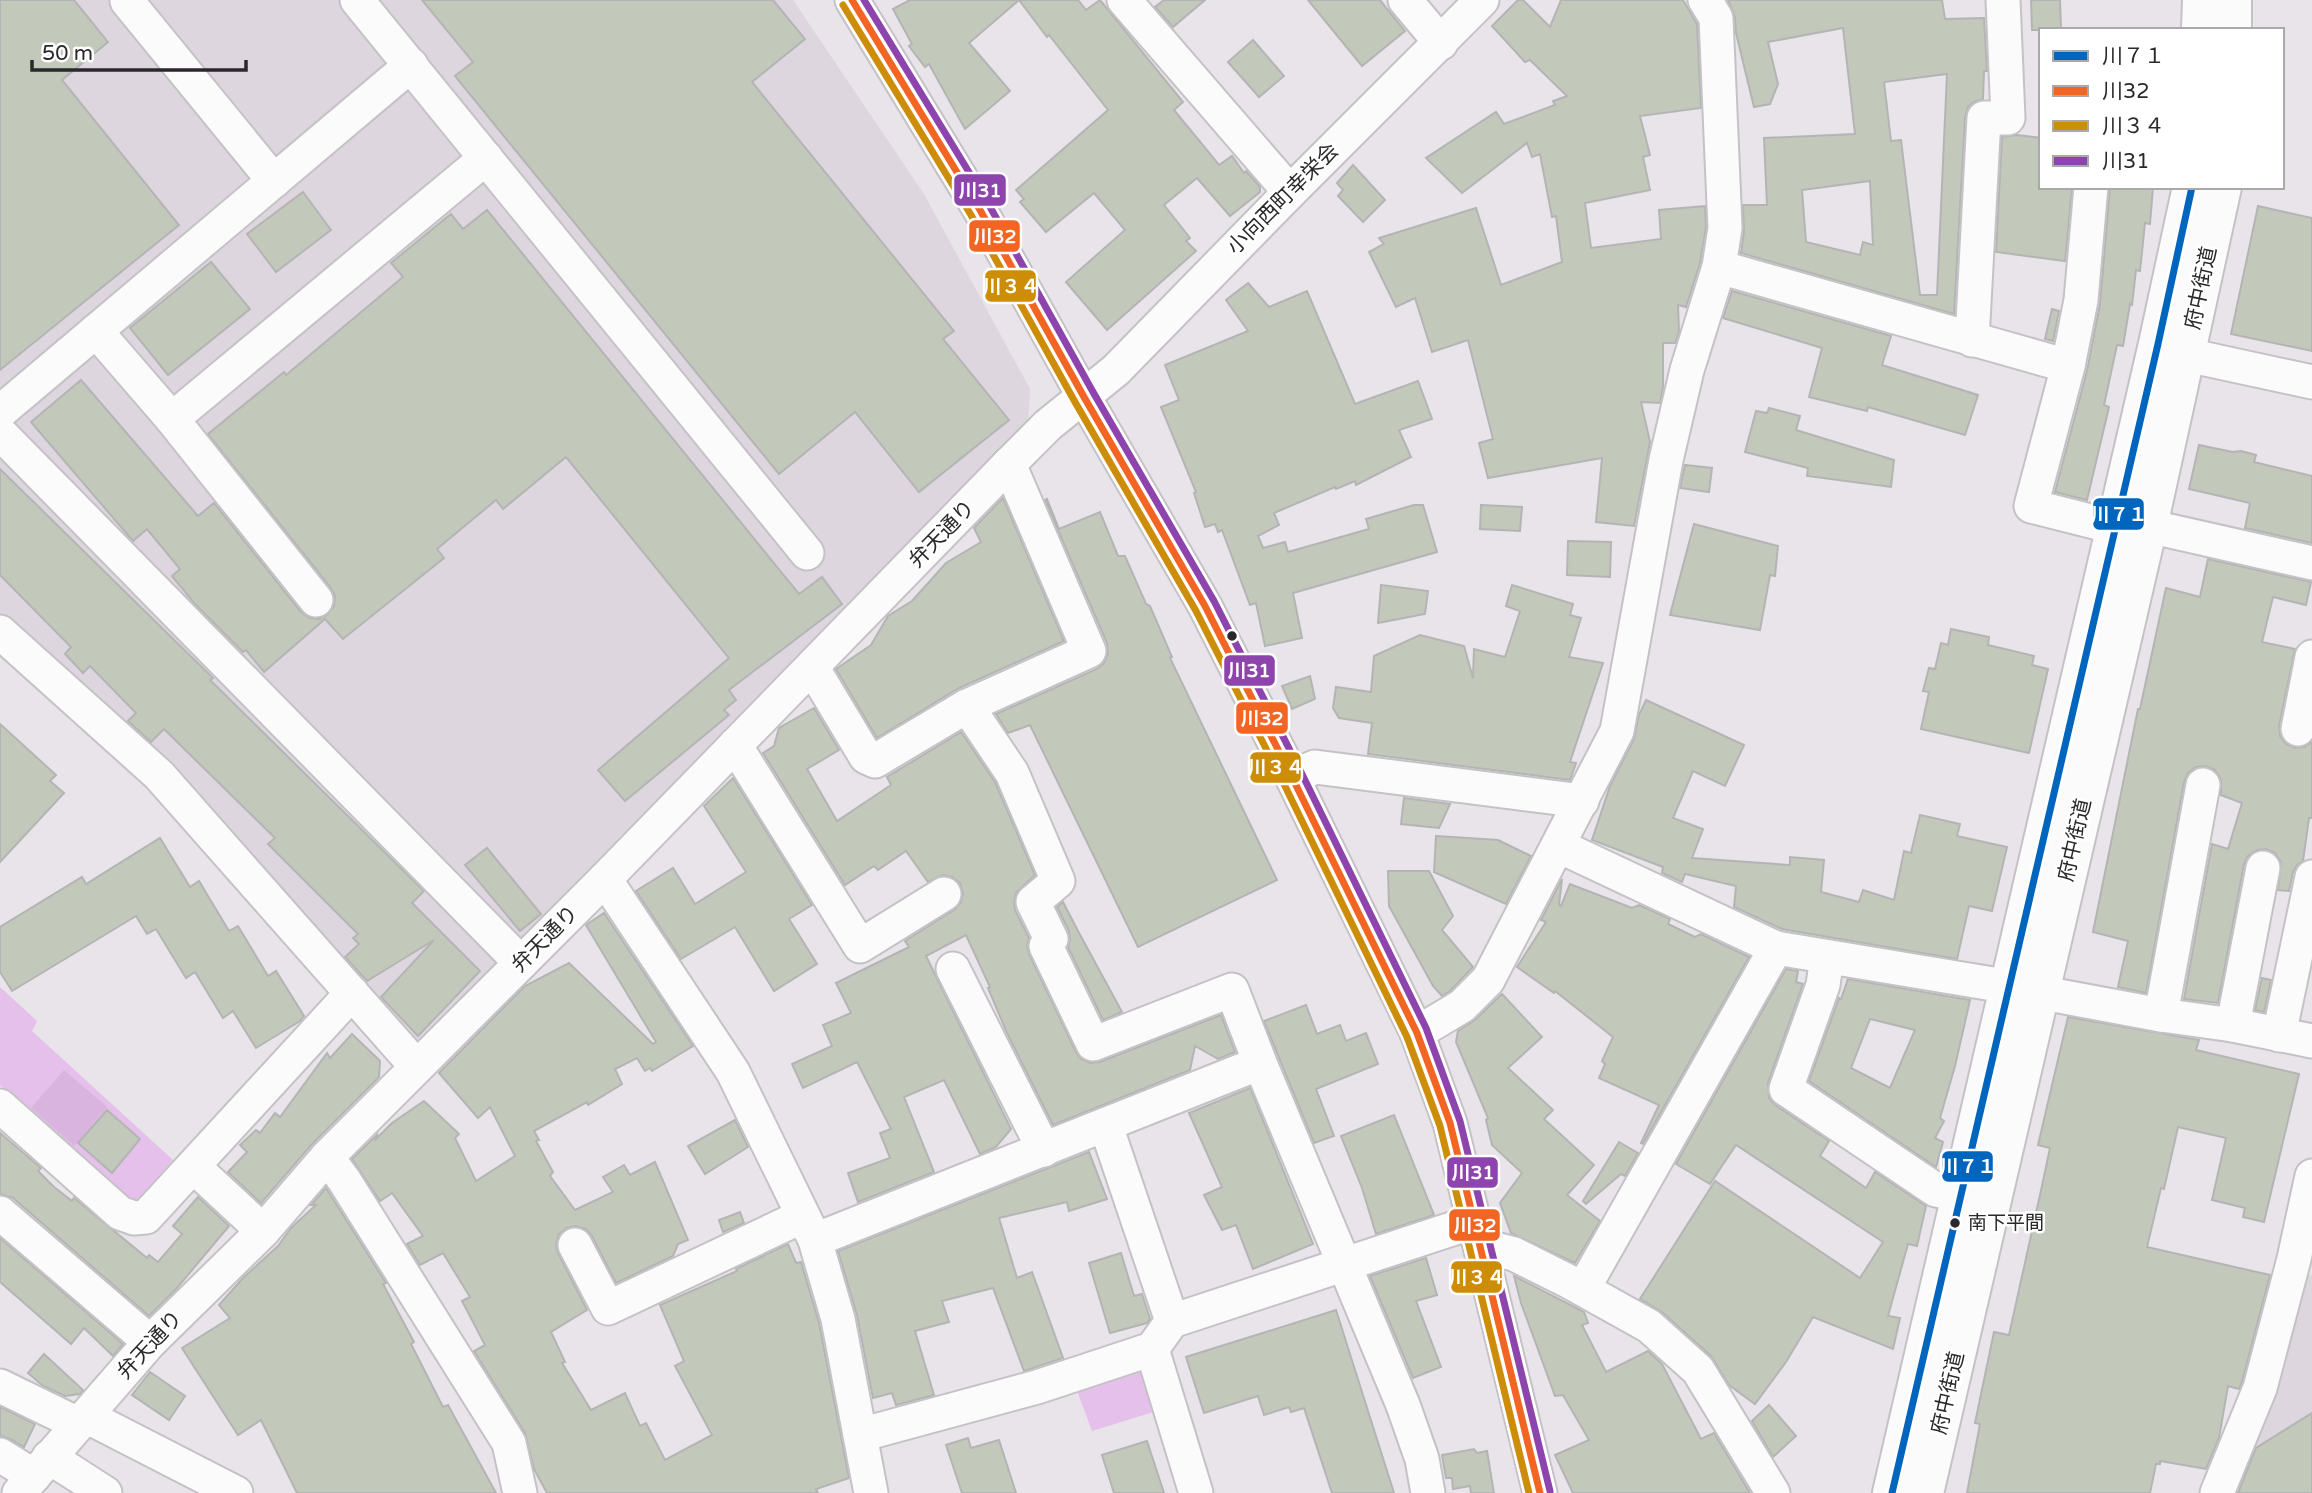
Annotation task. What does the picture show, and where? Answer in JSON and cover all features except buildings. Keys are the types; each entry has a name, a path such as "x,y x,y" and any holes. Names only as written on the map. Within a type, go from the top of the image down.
{"highway":[{"path":"2201,28 2202,0"},
{"path":"2232,0 2232,28"},
{"name":"府中街道","path":"1924,1493 2025,990 2131,527 2158,344 2192,189"},
{"name":"府中街道","path":"2131,527 2187,355 2222,189"},
{"name":"府中街道","path":"1892,1493 1962,1196 2025,990"}],"street":[{"path":"357,0 807,553"},
{"path":"1124,0 1290,192"},
{"path":"1405,0 1441,43"},
{"name":"小向西町幸栄会","path":"1084,397 1116,370 1482,0"},
{"path":"1417,1033 1462,1006 1488,980 1617,731 1666,460 1687,370 1719,267 1725,228 1716,18 1705,0"},
{"path":"1972,340 1984,118 2008,118 2003,0"},
{"path":"127,1 274,181"},
{"path":"865,5 1084,397 1205,606 1417,1033 1450,1123 1540,1493"},
{"path":"0,412 411,65"},
{"path":"172,419 486,158"},
{"path":"2091,189 2081,300 2068,366 2031,506 2312,563"},
{"path":"1719,267 2068,366"},
{"path":"96,331 172,419 316,600"},
{"path":"2187,355 2312,382"},
{"name":"弁天通り","path":"34,1475 150,1342 263,1231 327,1157 604,879 1009,464 1048,425 1084,397"},
{"path":"0,433 521,962"},
{"path":"812,667 866,757 876,761 967,706 1089,650 1009,464"},
{"path":"0,632 159,775 416,1066"},
{"path":"2298,729 2312,657"},
{"path":"967,706 1012,773 1058,881 1033,902 1051,940 1046,946 1093,1044 1232,990 1403,1405 1422,1459 1428,1493"},
{"path":"735,745 860,946 944,894"},
{"path":"1292,777 1315,767 1582,801"},
{"path":"2161,1015 2203,785"},
{"path":"1559,846 1776,948 2161,1015 2233,1025 2312,1041"},
{"path":"2233,1025 2263,868"},
{"path":"2279,1035 2312,877"},
{"path":"604,879 733,1072 809,1228 838,1319 871,1493"},
{"path":"1583,1289 1776,948"},
{"path":"1827,957 1823,985 1786,1089 1936,1190 1962,1196"},
{"path":"953,969 1044,1150"},
{"path":"0,1106 120,1213 134,1218 146,1217 249,1093 352,993"},
{"path":"575,1245 608,1308 809,1228 1044,1150 1260,1063"},
{"path":"1106,1126 1172,1321"},
{"path":"202,1150 263,1231"},
{"path":"327,1157 509,1443 520,1493"},
{"path":"2217,1493 2260,1388 2294,1259 2312,1176"},
{"path":"0,1213 150,1342"},
{"path":"860,1435 1025,1390 1152,1349 1172,1321 1344,1263 1477,1233 1649,1326 1698,1370 1773,1493"},
{"path":"1152,1349 1196,1493"},
{"path":"0,1386 82,1420 236,1493"},
{"path":"0,1455 34,1475 104,1493"}],"shaded area":[{"path":"0,0 793,0 924,194 1030,389 1028,425 429,1042 409,1043 0,616"},
{"path":"0,987 37,1021 32,1031 173,1160 138,1199 127,1199 0,1085"},
{"path":"64,1070 107,1107 74,1146 31,1108"},
{"path":"2301,1274 2312,1275 2312,1493 2228,1493"},
{"path":"1145,1363 1160,1410 1092,1431 1076,1388"}],"transit line":[{"name":"川32","path":"852,0 980,210 1205,606 1417,1033 1450,1123 1540,1493"},
{"name":"川31","path":"864,0 989,205 1214,601 1426,1028 1460,1121 1550,1491"},
{"name":"川３４","path":"843,5 971,215 1196,611 1407,1037 1440,1126 1529,1493"},
{"name":"川７１","path":"1892,1493 2192,189"}],"place":[{"name":"南下平間","path":"1955,1223"}]}
